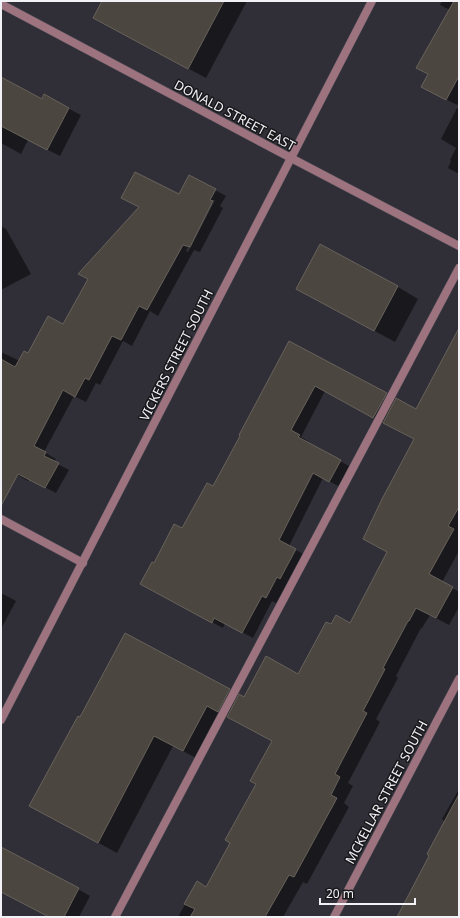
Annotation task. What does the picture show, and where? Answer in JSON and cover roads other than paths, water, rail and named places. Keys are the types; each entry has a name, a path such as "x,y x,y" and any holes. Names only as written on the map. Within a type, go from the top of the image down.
{"street":[{"name":"VICKERS STREET SOUTH","path":"1,720 372,1"},
{"name":"DONALD STREET EAST","path":"1,4 459,246"},
{"path":"115,917 459,268"},
{"path":"1,519 83,563"},
{"name":"MCKELLAR STREET SOUTH","path":"334,917 459,679"}]}
